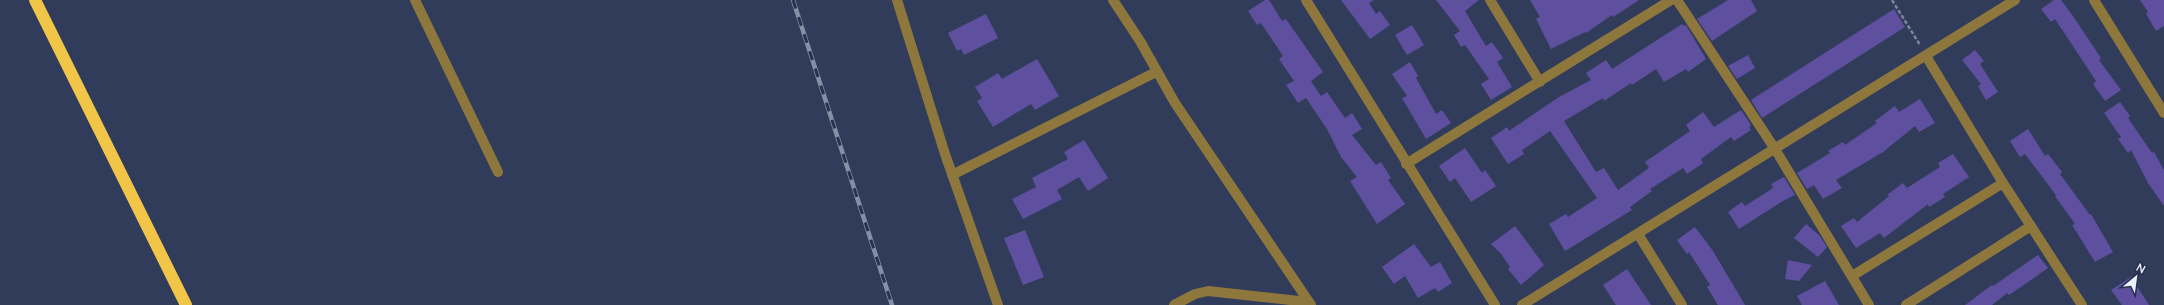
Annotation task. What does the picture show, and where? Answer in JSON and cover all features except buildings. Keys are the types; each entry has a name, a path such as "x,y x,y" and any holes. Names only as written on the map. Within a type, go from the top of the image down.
{"highway":[{"path":"35,0 186,305"}],"street":[{"path":"415,0 498,172"},
{"path":"897,0 952,174 998,305"},
{"path":"1113,0 1140,41 1156,72 1310,303"},
{"path":"1306,0 1406,164 1495,305"},
{"path":"1490,0 1540,82"},
{"path":"1406,164 1671,0"},
{"path":"1677,0 1775,149 1869,305"},
{"path":"1522,305 2015,0"},
{"path":"2094,0 2164,113"},
{"path":"1926,56 2004,183 2082,305"},
{"path":"952,174 1156,72"},
{"path":"1852,276 2004,183"},
{"path":"1906,305 2031,226"},
{"path":"1638,234 1682,305"},
{"path":"1174,305 1195,294 1208,291 1310,303"}],"path":[{"path":"1892,0 1926,56"}],"railway":[{"path":"793,0 892,305"}]}
